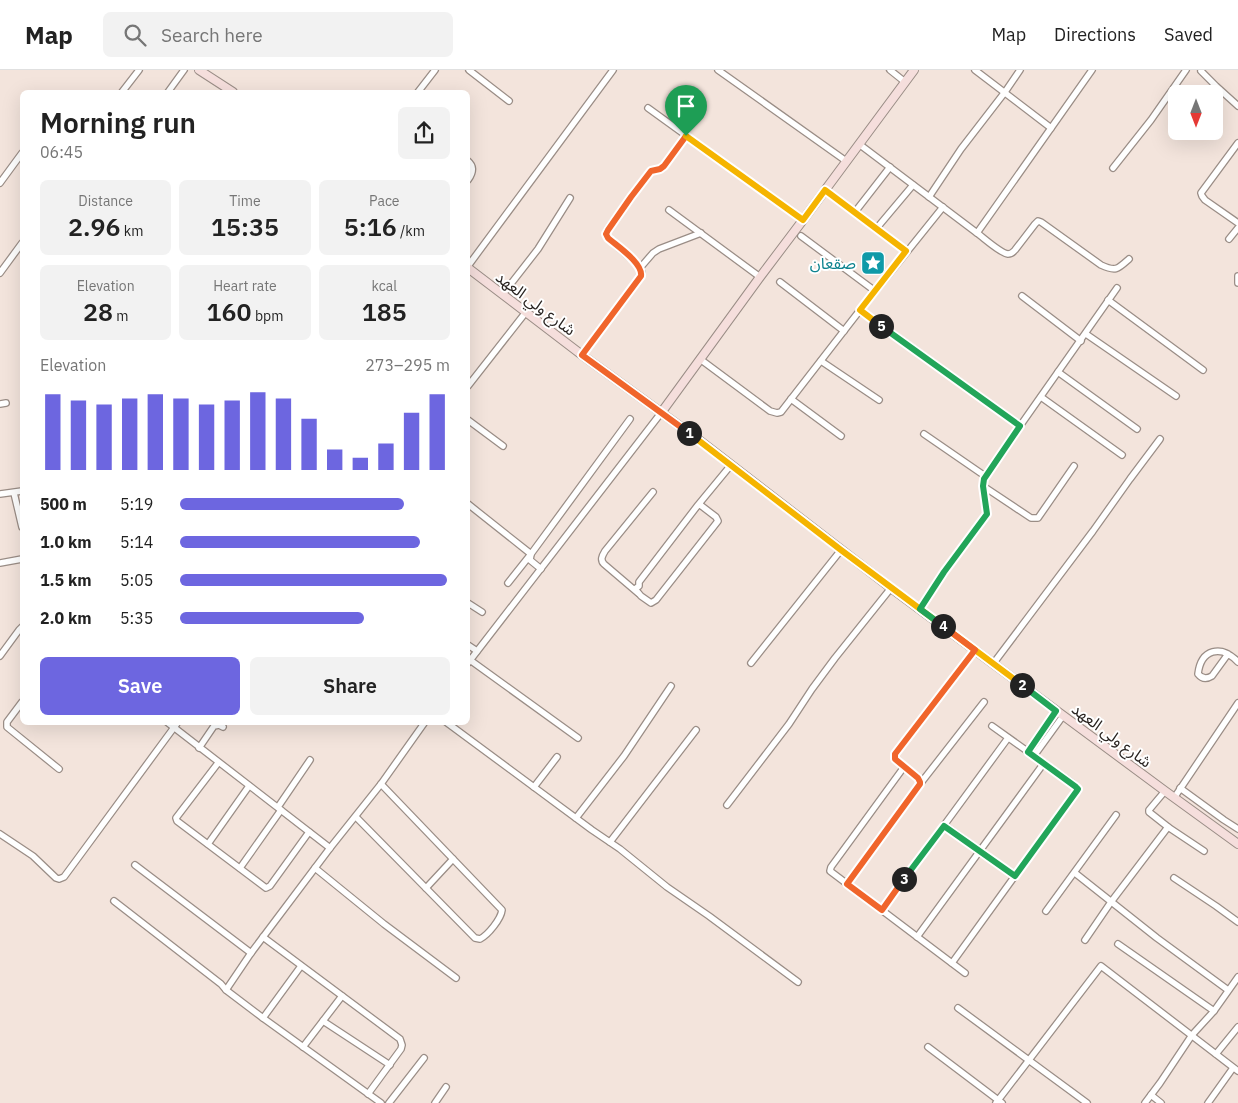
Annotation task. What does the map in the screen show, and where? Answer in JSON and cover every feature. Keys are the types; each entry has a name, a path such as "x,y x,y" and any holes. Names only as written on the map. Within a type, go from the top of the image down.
{"main road":[{"path":"199,70 230,90"},
{"path":"661,413 760,276 914,70"},
{"name":"شارع ولي العهد","path":"470,269 582,355 699,440 891,588 1238,844"}],"street":[{"path":"124,90 139,70"},
{"path":"169,90 184,70"},
{"path":"420,90 435,70"},
{"path":"469,70 509,101"},
{"path":"470,264 613,70"},
{"path":"718,70 846,161"},
{"path":"890,70 906,82"},
{"path":"975,70 1051,128"},
{"path":"929,197 961,149 1020,70"},
{"path":"977,233 1092,70"},
{"path":"1113,168 1151,120 1186,70"},
{"path":"1201,70 1206,70"},
{"path":"1201,70 1238,106"},
{"path":"648,108 803,220"},
{"path":"582,355 641,276 642,272 637,264 606,234 651,171 664,166 686,136"},
{"path":"1238,142 1201,193 1205,200 1238,223"},
{"path":"859,144 1006,254 1013,253 1035,224 1041,222 1101,265 1110,269 1114,270 1130,259"},
{"path":"0,183 20,156"},
{"path":"470,163 473,169 470,178"},
{"path":"855,212 890,167"},
{"path":"876,228 913,185"},
{"path":"825,190 906,251"},
{"path":"503,294 538,249 570,198"},
{"path":"700,359 770,411 781,412 906,251 943,207"},
{"path":"669,210 760,276"},
{"path":"1230,239 1238,228"},
{"path":"640,268 653,252 701,233"},
{"path":"801,236 875,291"},
{"path":"0,273 20,246"},
{"path":"1238,276 1238,283"},
{"path":"780,282 844,331"},
{"path":"920,609 944,572 987,514 983,486 985,476 1117,288"},
{"path":"1022,296 1081,340"},
{"path":"1108,300 1203,370"},
{"path":"860,310 1020,426"},
{"path":"470,383 526,312"},
{"path":"1086,334 1176,396"},
{"path":"821,361 879,400"},
{"path":"1058,372 1137,429"},
{"path":"1041,397 1122,456"},
{"path":"791,399 841,436"},
{"path":"470,661 661,413"},
{"path":"508,583 630,419"},
{"path":"470,421 503,446"},
{"path":"924,434 985,476"},
{"path":"993,664 1160,439"},
{"path":"641,596 635,590 639,586 639,582 730,464"},
{"path":"983,486 1031,518 1038,518 1074,466"},
{"path":"0,494 20,492"},
{"path":"653,492 601,559 601,562 651,603 656,600 718,521 716,517 699,504"},
{"path":"14,493 20,518"},
{"path":"470,506 531,554"},
{"path":"751,663 841,550"},
{"path":"531,554 530,560 541,569"},
{"path":"0,562 20,558"},
{"path":"726,805 789,724 835,658 891,588"},
{"path":"470,604 482,612"},
{"path":"0,656 20,629"},
{"path":"470,646 477,651"},
{"path":"920,784 919,780 895,759 897,751 975,650"},
{"path":"1228,654 1212,676 1204,678 1198,674 1199,666 1212,651 1221,651 1228,654 1238,662"},
{"path":"470,663 578,738"},
{"path":"576,818 624,756 671,686"},
{"path":"847,884 920,784 984,702"},
{"path":"20,705 8,722 7,727 58,769"},
{"path":"1174,798 1237,707"},
{"path":"1028,752 1060,713"},
{"path":"1034,756 1060,713"},
{"path":"0,834 18,844 56,878 64,877 176,725 199,748 330,848"},
{"path":"199,748 214,726 219,725 223,728"},
{"path":"226,990 251,953 381,784 423,725"},
{"path":"450,725 798,982"},
{"path":"952,963 1077,790 1072,783 992,726"},
{"path":"610,842 696,730"},
{"path":"882,910 1008,738"},
{"path":"534,787 557,757"},
{"path":"240,868 310,760"},
{"path":"218,763 176,818 177,821 266,888 268,888 309,832"},
{"path":"917,937 1044,763"},
{"path":"904,767 831,867 830,871 965,973"},
{"path":"356,817 476,938 485,937 501,916 502,910 381,784"},
{"path":"208,844 249,786"},
{"path":"1180,788 1238,829"},
{"path":"1165,791 1149,812 1204,852"},
{"path":"1046,911 1116,816"},
{"path":"944,826 1015,876"},
{"path":"1085,940 1110,902 1168,827"},
{"path":"426,888 453,859"},
{"path":"135,865 251,953"},
{"path":"315,868 384,924 456,978"},
{"path":"1075,873 1156,938 1228,990"},
{"path":"1174,878 1238,922"},
{"path":"114,901 263,1018 381,1103"},
{"path":"263,937 400,1039 401,1050 368,1094"},
{"path":"1118,944 1214,1010"},
{"path":"263,1018 301,966"},
{"path":"928,1047 999,1102 1028,1060 1101,966 1236,1069 1208,1103"},
{"path":"1145,1103 1192,1035 1214,1010 1238,977"},
{"path":"304,1047 342,996"},
{"path":"958,1008 1087,1103"},
{"path":"322,1021 390,1065"},
{"path":"1216,1054 1238,1027"},
{"path":"389,1103 424,1058"},
{"path":"435,1103 446,1087"},
{"path":"1151,1096 1161,1103"}],"place":[{"name":"صقعان","path":"873,263"}],"route":[{"path":"686,136 664,166 651,171 606,234 637,264 642,272 641,276 582,355 699,440 891,588 975,650 1056,711 1028,752 1072,783 1077,790 1015,876 944,826 882,910 847,884 919,787 920,782 918,778 895,759 895,754 975,650 920,609 944,572 984,520 987,514 983,486 985,476 1020,426 860,310 906,251 825,190 803,220 686,136"}]}
